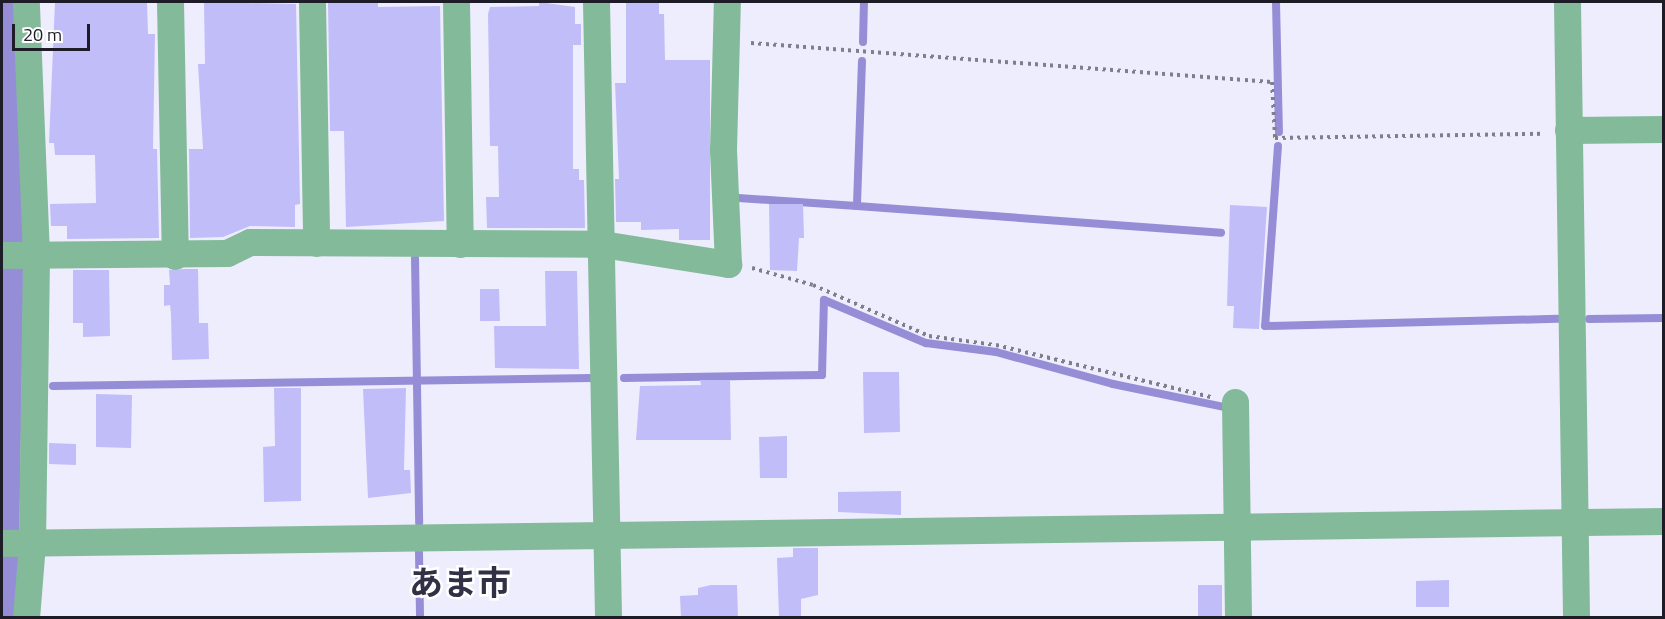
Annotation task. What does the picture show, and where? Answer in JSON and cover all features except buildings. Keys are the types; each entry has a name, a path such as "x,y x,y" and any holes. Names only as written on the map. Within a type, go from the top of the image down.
{"street":[{"path":"26,2 19,543 26,618"},
{"path":"170,2 175,256"},
{"path":"312,2 316,243"},
{"path":"456,2 460,244"},
{"path":"596,2 608,618"},
{"path":"22,255 175,256 227,253 250,242 602,244 728,264 723,150 727,2"},
{"path":"1567,2 1576,618"},
{"path":"1568,132 1664,129"},
{"path":"1235,402 1238,618"},
{"path":"19,543 607,533 1664,521"}],"path":[{"path":"726,41 1272,82 1275,138 1568,132"},
{"path":"728,264 813,285 929,336 996,345 1235,402"}],"shaded area":[{"path":"2,2 19,2 24,244 18,618 2,617"}],"waterway":[{"path":"863,42 864,2"},
{"path":"1276,2 1279,132"},
{"path":"862,61 857,206 1221,233"},
{"path":"1278,146 1265,326 1557,319"},
{"path":"738,198 857,206"},
{"path":"415,258 419,523"},
{"path":"624,378 822,375 824,300 926,343 996,352 1113,384 1224,407"},
{"path":"1589,319 1664,318"},
{"path":"53,386 592,378"},
{"path":"419,552 420,618"}],"district":[{"name":"あま市","path":"460,583"}]}
